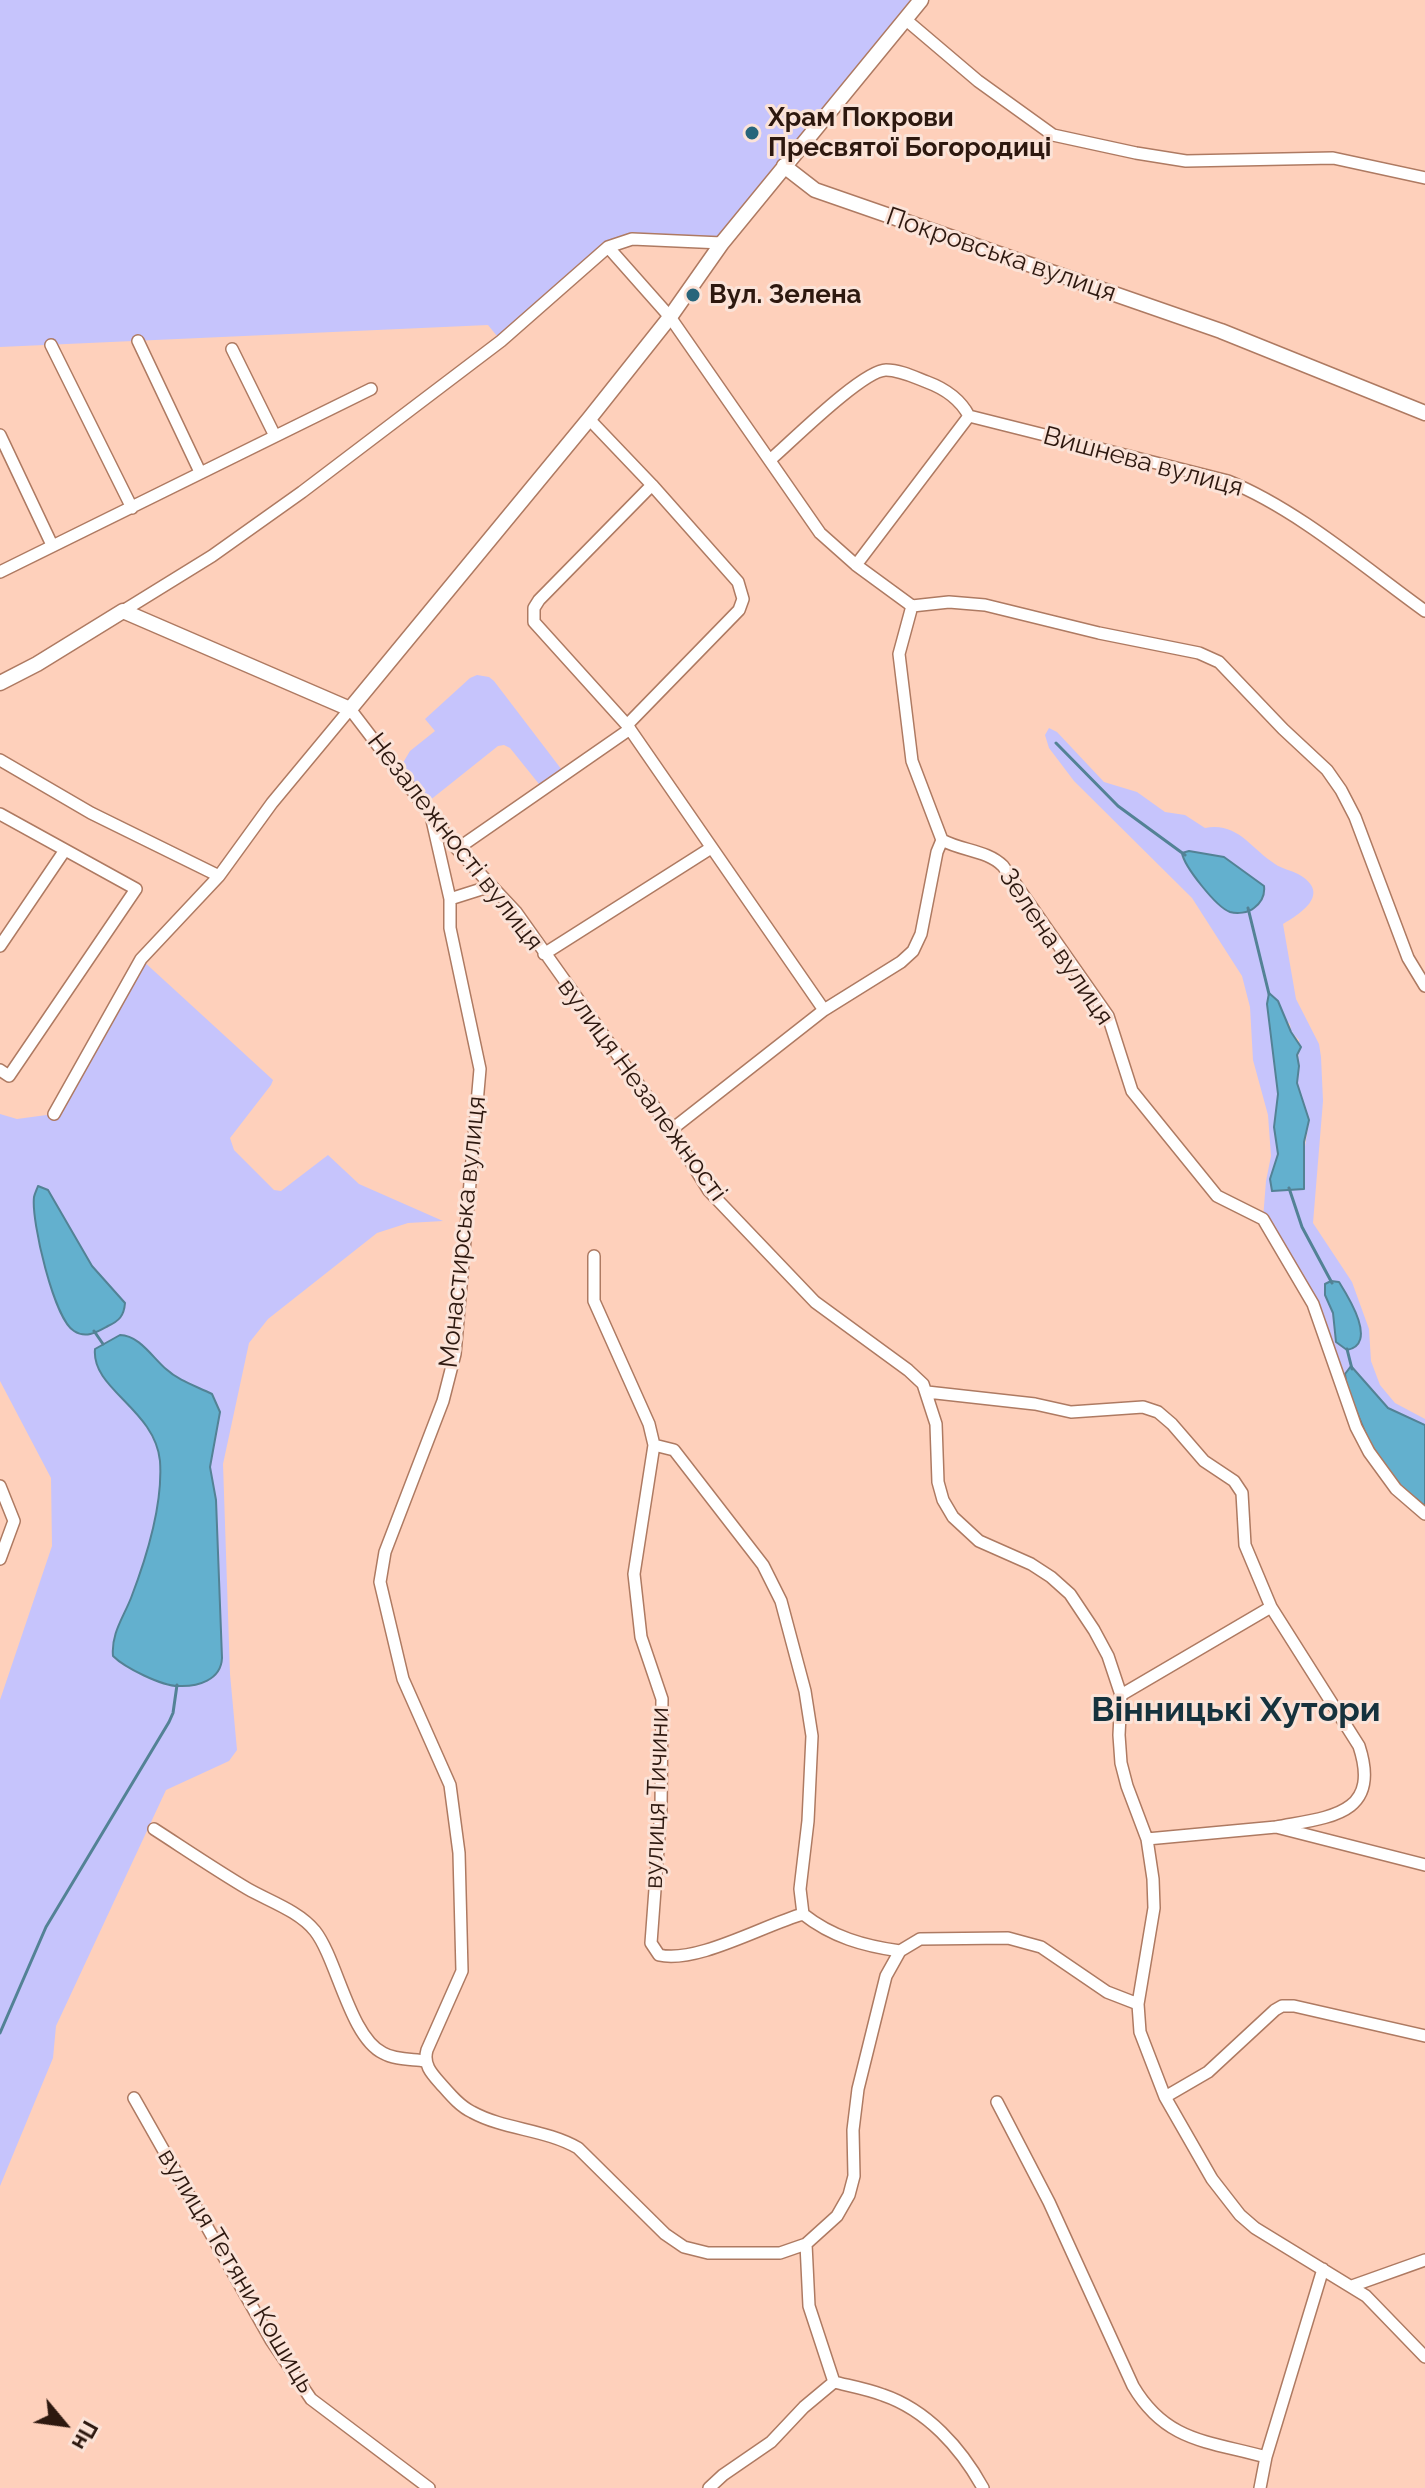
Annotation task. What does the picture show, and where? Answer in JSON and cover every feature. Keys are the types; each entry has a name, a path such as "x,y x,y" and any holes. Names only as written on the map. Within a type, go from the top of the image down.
{"street":[{"path":"54,1114 141,959 219,876 272,803 589,419 670,317 722,243 921,0"},
{"path":"905,19 978,81 1053,135 1186,161 1333,158 1425,178"},
{"name":"Покровська вулиця","path":"784,166 815,190 1221,331 1425,413"},
{"path":"0,683 37,664 212,556 501,341 608,247 632,239 722,243"},
{"path":"608,247 670,317 820,533 856,565 912,606 949,602 985,605 1199,653 1219,662 1327,770 1341,790 1360,831 1408,958 1425,986"},
{"path":"138,341 200,472"},
{"path":"51,345 132,508"},
{"path":"232,349 275,436"},
{"name":"Вишнева вулиця","path":"770,460 857,384 878,371 907,374 933,384 957,399 969,416 1243,487 1284,509 1425,611"},
{"path":"0,572 371,389"},
{"path":"856,565 969,416"},
{"path":"457,849 628,727 739,610 743,599 738,582 589,419"},
{"path":"0,435 52,545"},
{"path":"652,485 539,600 533,615 540,629 628,727 824,1010"},
{"path":"671,1130 824,1010 901,962 913,951 921,934 942,840 912,761 899,654 912,606"},
{"name":"Незалежності вулиця","path":"123,611 350,709 457,849 516,912 671,1130 709,1191 806,1293 908,1370 919,1379 927,1392"},
{"path":"0,760 91,813 219,876"},
{"path":"0,814 136,889 9,1076 0,1070"},
{"name":"Монастирська вулиця","path":"425,2061 462,1971 459,1853 446,1771 403,1679 380,1582 389,1540 443,1401 458,1338 464,1221 480,1069 450,928 450,899 431,815"},
{"name":"Зелена вулиця","path":"942,840 955,847 996,858 1003,866 1108,1016 1132,1091 1217,1196 1263,1219 1313,1304 1356,1427 1369,1452 1396,1489 1425,1514"},
{"path":"544,954 711,848"},
{"path":"0,946 65,850"},
{"path":"450,899 491,886"},
{"path":"594,1256 594,1301 649,1424 654,1445 674,1450 763,1565 781,1601 805,1691 812,1736 808,1821 800,1889 803,1914 837,1935 866,1946 900,1951"},
{"path":"1147,1839 1276,1827 1334,1816 1349,1807 1364,1789 1366,1767 1359,1746 1271,1607 1245,1545 1242,1493 1234,1481 1204,1461 1172,1424 1158,1412 1143,1407 1071,1412 1035,1404 927,1392 936,1424 938,1482 943,1500 953,1517 979,1541 1031,1564 1063,1586 1101,1642 1121,1695 1121,1763 1147,1839 1154,1908 1138,2004 1143,2044 1165,2097 1212,2179 1240,2215 1255,2228 1352,2286 1376,2304 1425,2357"},
{"name":"вулиця Тичини","path":"654,1445 634,1574 641,1637 662,1699 661,1809 651,1943 659,1955 671,1958 720,1945 803,1914"},
{"path":"0,1486 13,1514 12,1529 0,1559"},
{"path":"0,1522 12,1529"},
{"path":"1121,1695 1271,1607"},
{"path":"1276,1827 1425,1865"},
{"path":"154,1829 244,1887 300,1918 315,1931 343,1994 370,2042 389,2056 425,2061 436,2079 472,2112 562,2140 578,2148 665,2234 684,2247 708,2253 769,2255 806,2244 837,2216 849,2195 854,2176 853,2130 858,2089 886,1976 900,1951 920,1939 1008,1938 1041,1947 1107,1992 1138,2004"},
{"path":"1165,2097 1208,2072 1282,2006 1294,2006 1425,2036"},
{"name":"вулиця Тетяни Кошиць","path":"134,2098 271,2340 311,2399 429,2488"},
{"path":"997,2102 1049,2202 1133,2386 1144,2402 1161,2422 1179,2433 1266,2457"},
{"path":"806,2244 809,2306 834,2382"},
{"path":"1352,2286 1425,2260"},
{"path":"1260,2488 1266,2457 1323,2269"},
{"path":"709,2488 771,2442 804,2407 834,2382"},
{"path":"834,2382 886,2396 917,2414 949,2438 967,2459 983,2488"}],"shaded area":[{"path":"0,0 921,0 722,243 620,241 501,341 488,325 0,347"},
{"path":"477,675 494,681 565,774 543,789 510,748 498,746 424,805 398,771 410,751 435,731 425,719"},
{"path":"1049,728 1057,732 1104,782 1137,792 1165,812 1185,815 1205,828 1216,827 1235,833 1275,864 1308,881 1313,888 1313,895 1305,908 1283,924 1296,999 1319,1044 1321,1057 1323,1101 1313,1223 1352,1282 1369,1329 1371,1361 1380,1385 1395,1403 1425,1419 1425,1514 1369,1452 1313,1304 1263,1219 1271,1156 1268,1115 1253,1060 1250,1007 1242,976 1192,898 1074,781 1049,748 1045,735","holes":["1189,851 1224,857 1264,886 1221,907 1184,861 1182,857","1267,1004 1290,1024 1291,1032 1299,1040 1297,1083 1309,1120 1302,1166 1304,1189 1272,1190 1278,1153 1278,1094"]},
{"path":"1189,851 1224,857 1264,886 1259,903 1252,910 1242,913 1224,909 1188,867 1182,853"},
{"path":"141,959 273,1080 230,1138 234,1150 274,1190 281,1191 328,1155 359,1184 443,1221 408,1223 377,1233 268,1319 249,1343 223,1464 230,1674 237,1750 229,1761 166,1790 56,2026 53,2058 0,2186 0,1700 52,1546 51,1478 0,1381 0,1114 17,1119 54,1114"},
{"path":"1269,993 1278,1001 1301,1047 1297,1055 1297,1083 1309,1120 1304,1142 1304,1189 1272,1191 1270,1179 1278,1154 1274,1127 1278,1094 1267,1004"},
{"path":"38,1186 48,1190 92,1266 125,1303 118,1320 96,1332 87,1335 74,1331 59,1308 45,1268 36,1226 34,1197"},
{"path":"1339,1282 1361,1330 1356,1346 1347,1350 1336,1342 1333,1313 1325,1295 1325,1284"},
{"path":"120,1335 139,1343 176,1377 212,1394 220,1412 210,1467 216,1500 222,1658 221,1666 213,1677 193,1685 171,1685 154,1680 113,1656 116,1633 148,1549 160,1478 156,1443 96,1363 95,1349"},
{"path":"1351,1366 1388,1408 1425,1425 1425,1506 1391,1478 1367,1437 1347,1388 1345,1374"}],"waterway":[{"path":"1056,743 1118,806 1185,855"},
{"path":"1248,908 1269,994"},
{"path":"1289,1188 1302,1227 1332,1283"},
{"path":"94,1331 103,1344"},
{"path":"1347,1349 1352,1369"},
{"path":"0,2033 46,1927 169,1722 177,1685"}],"place":[{"name":"Храм Покрови Пресвятої Богородиці","path":"752,133"},
{"name":"Вул. Зелена","path":"693,295"}],"district":[{"name":"Вінницькі Хутори","path":"1236,1711"}]}
